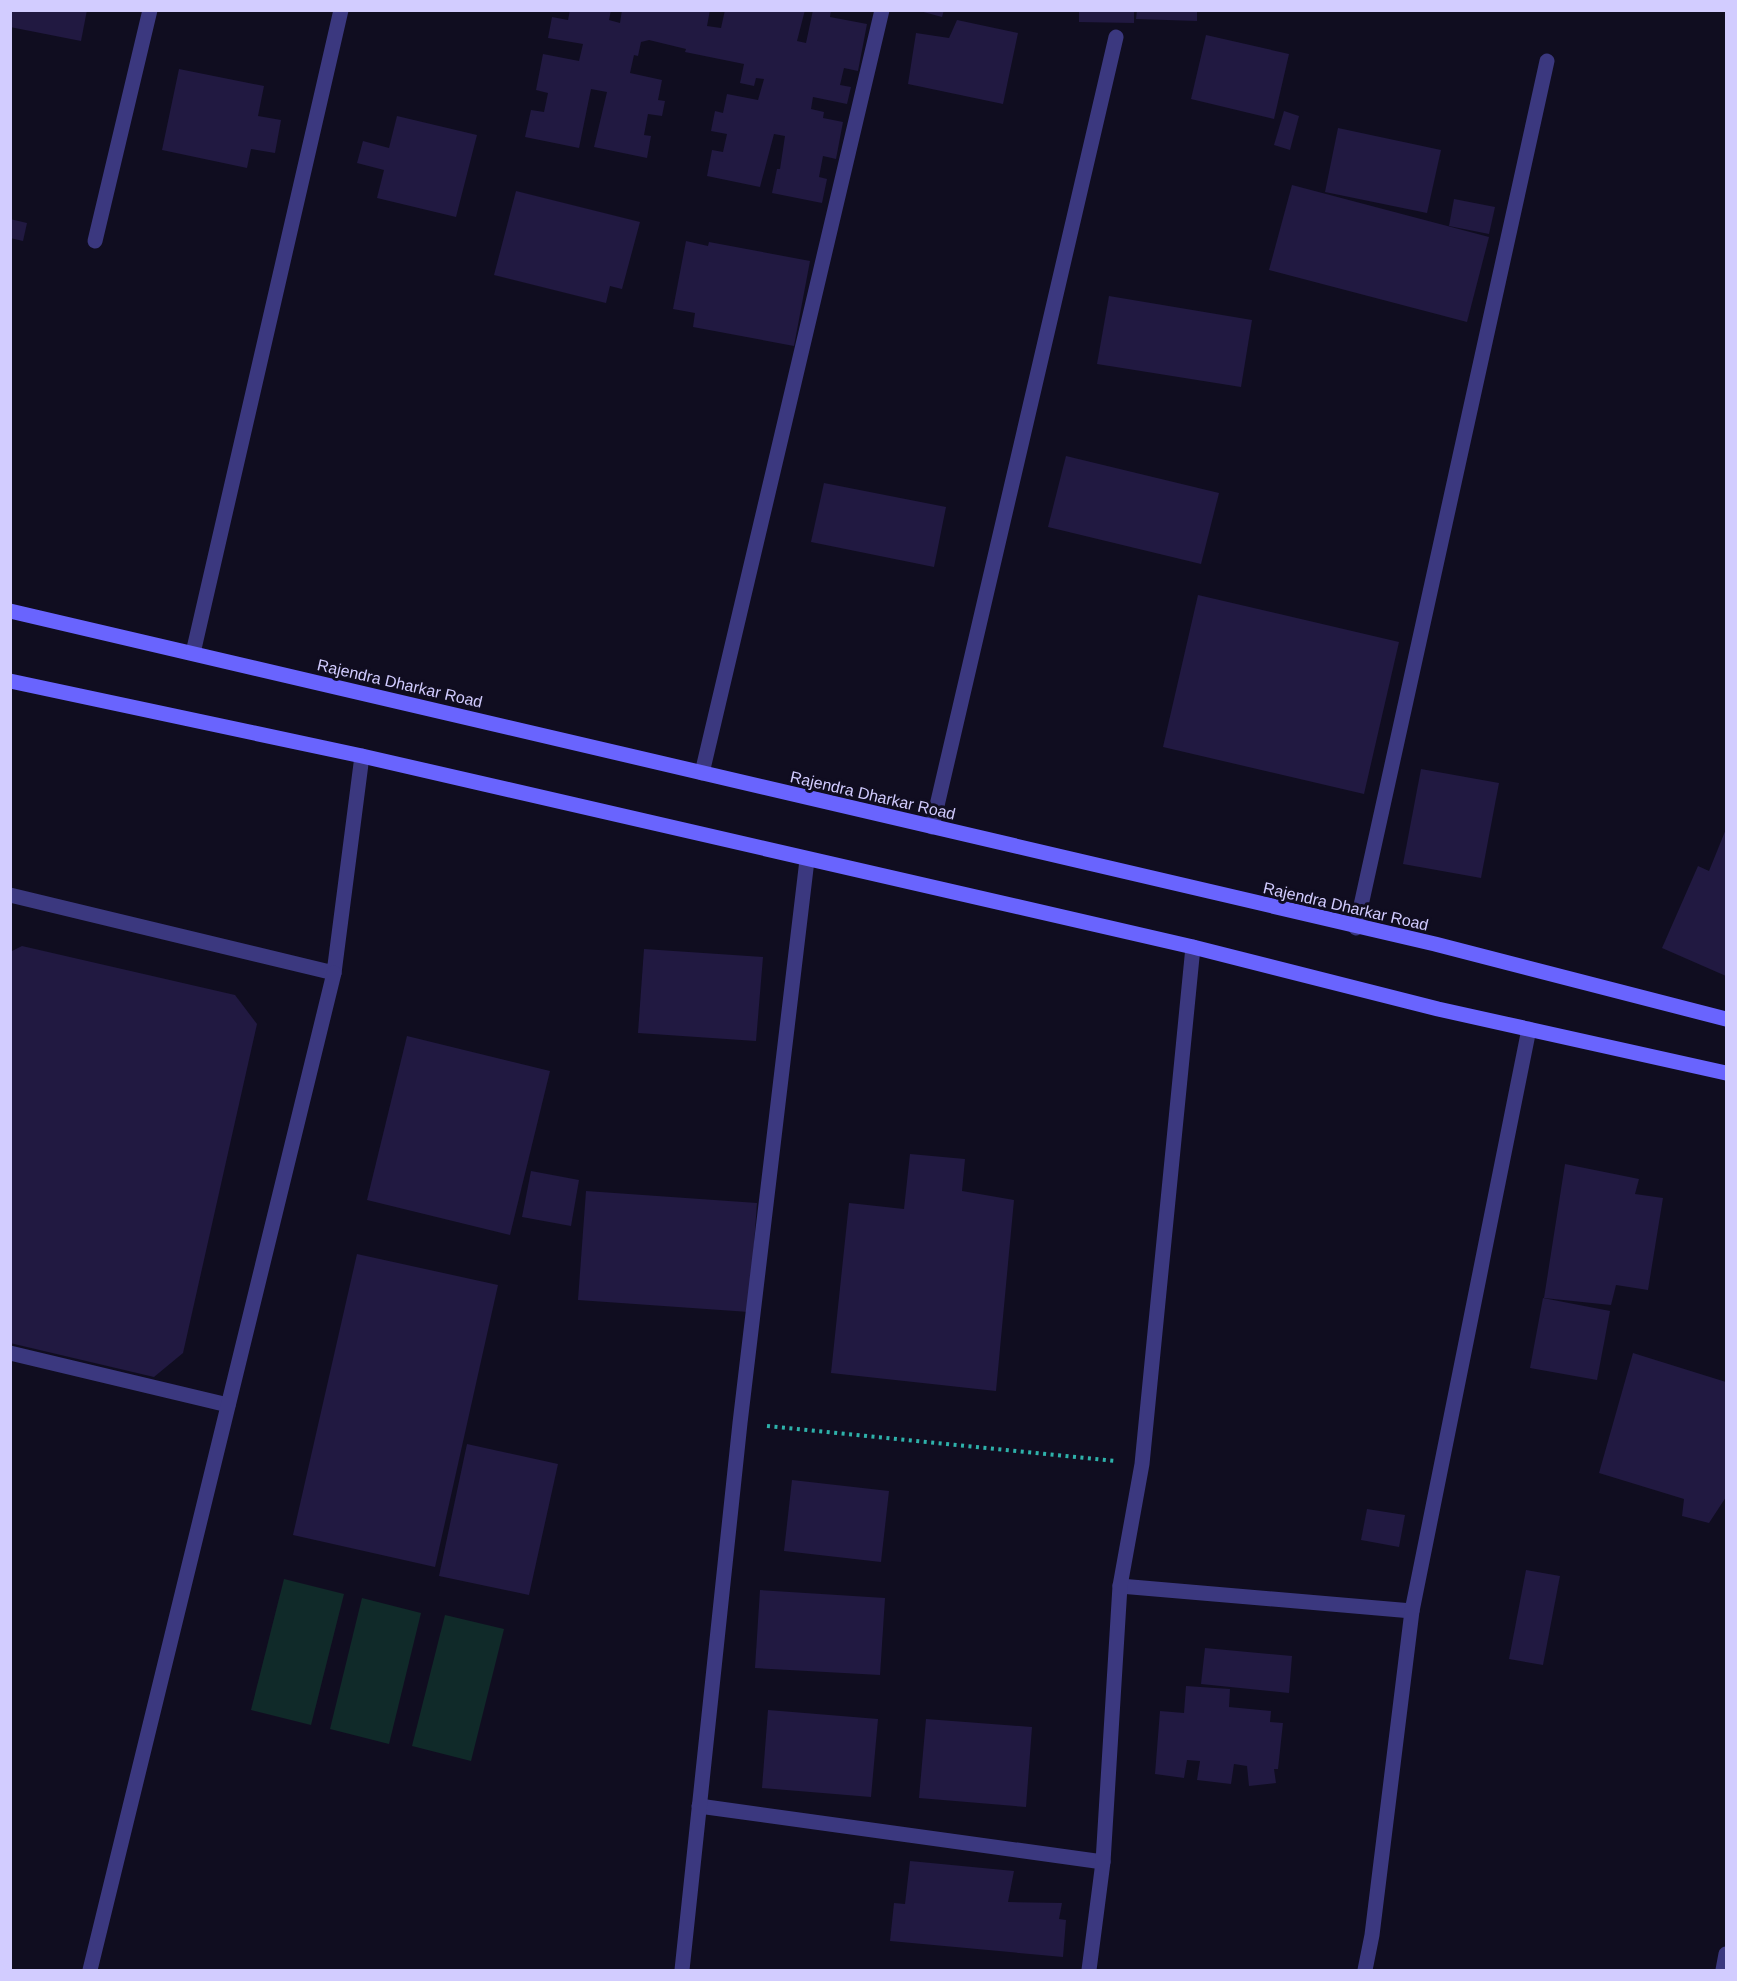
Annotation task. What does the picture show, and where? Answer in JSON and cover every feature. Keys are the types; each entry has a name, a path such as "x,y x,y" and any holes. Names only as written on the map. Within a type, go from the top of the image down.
{"main road":[{"name":"Rajendra Dharkar Road","path":"10,610 1356,928 1435,944 1726,1019"},
{"path":"10,681 362,756 1193,947 1529,1029 1726,1073"}],"street":[{"path":"95,241 150,10"},
{"path":"194,653 341,10"},
{"path":"702,773 882,10"},
{"path":"932,827 1116,37"},
{"path":"1356,928 1548,61"},
{"path":"90,1971 334,973 362,756"},
{"path":"682,1971 740,1423 807,860"},
{"path":"10,895 334,973"},
{"path":"1089,1971 1103,1862 1120,1586 1142,1464 1193,947"},
{"path":"1365,1971 1372,1935 1412,1611 1529,1029"},
{"path":"10,1353 228,1405"},
{"path":"1120,1586 1412,1611"},
{"path":"699,1806 1103,1862"},
{"path":"1723,1971 1726,1954"}],"path":[{"path":"740,1423 1142,1464"}],"green space":[{"path":"284,1579 344,1594 311,1725 251,1710"},
{"path":"362,1598 421,1613 389,1744 330,1729"},
{"path":"445,1615 504,1629 471,1761 412,1746"}],"building":[{"path":"10,10 87,10 81,41 10,27"},
{"path":"570,10 611,10 609,20 620,23 622,10 710,10 707,26 721,28 725,10 805,10 797,41 806,43 813,10 831,10 830,17 867,24 858,71 844,68 840,85 851,87 847,104 813,97 811,109 824,112 823,118 843,122 836,159 823,156 819,177 827,179 822,203 772,193 777,169 780,169 785,136 774,134 760,187 707,176 712,150 723,152 727,134 711,131 715,111 723,113 727,94 758,100 764,79 756,78 754,86 740,83 744,64 685,52 686,49 649,40 641,42 638,56 634,55 630,73 662,80 658,100 665,101 662,116 648,114 644,135 651,136 647,158 594,147 607,92 591,89 579,148 525,137 531,110 544,112 548,93 536,90 543,54 579,61 583,44 548,38 552,17 568,20"},
{"path":"916,10 944,10 942,17"},
{"path":"1079,10 1134,10 1134,23 1079,22"},
{"path":"1137,10 1197,10 1197,21 1136,19"},
{"path":"957,20 1018,33 1003,104 908,84 916,33 949,38"},
{"path":"1206,35 1289,54 1274,119 1191,99"},
{"path":"179,69 264,86 258,116 281,120 275,153 251,149 247,168 162,150"},
{"path":"1284,111 1299,116 1290,150 1274,145"},
{"path":"397,116 477,135 456,217 377,198 384,170 357,163 363,141 389,148"},
{"path":"1338,128 1441,150 1427,213 1325,192"},
{"path":"1292,185 1489,237 1467,322 1269,270"},
{"path":"516,191 640,222 622,289 610,286 606,303 494,275"},
{"path":"1454,199 1495,207 1489,234 1449,226"},
{"path":"10,219 27,223 23,241 10,238"},
{"path":"686,241 708,246 709,242 810,261 794,346 693,327 695,313 673,309"},
{"path":"1109,296 1252,320 1241,387 1097,364"},
{"path":"1066,456 1219,493 1201,564 1048,527"},
{"path":"824,483 946,507 934,567 811,542"},
{"path":"1198,595 1399,642 1364,794 1163,747"},
{"path":"1421,769 1499,783 1481,878 1403,864"},
{"path":"1726,829 1726,976 1662,948 1698,866 1709,871"},
{"path":"22,946 235,995 257,1024 183,1353 154,1377 10,1343 10,952"},
{"path":"644,949 763,957 756,1041 638,1033"},
{"path":"407,1036 550,1071 510,1235 367,1200"},
{"path":"910,1154 965,1159 962,1191 1014,1200 996,1391 831,1373 849,1203 904,1209"},
{"path":"1565,1164 1639,1179 1635,1194 1663,1198 1648,1290 1616,1285 1611,1305 1544,1298"},
{"path":"531,1171 579,1180 571,1226 522,1217"},
{"path":"586,1191 757,1203 749,1312 578,1300"},
{"path":"357,1254 498,1285 435,1567 293,1535"},
{"path":"1543,1298 1610,1311 1597,1380 1530,1368"},
{"path":"1633,1353 1726,1382 1726,1497 1709,1523 1682,1516 1684,1499 1599,1473"},
{"path":"467,1444 558,1464 529,1595 439,1576"},
{"path":"792,1480 889,1491 881,1562 784,1551"},
{"path":"1367,1509 1405,1515 1399,1547 1361,1540"},
{"path":"1526,1570 1560,1576 1543,1665 1509,1659"},
{"path":"760,1590 885,1598 880,1675 755,1668"},
{"path":"1205,1648 1292,1656 1289,1693 1201,1684"},
{"path":"1186,1686 1230,1689 1229,1707 1271,1711 1270,1722 1283,1723 1278,1769 1274,1769 1276,1783 1249,1786 1247,1766 1234,1764 1231,1784 1197,1780 1200,1761 1187,1760 1184,1778 1155,1774 1160,1711 1184,1713"},
{"path":"768,1710 878,1719 871,1797 762,1788"},
{"path":"926,1719 1032,1727 1026,1807 919,1798"},
{"path":"910,1861 1014,1871 1008,1902 1062,1903 1059,1919 1066,1920 1063,1957 890,1941 894,1903 905,1904"}]}
